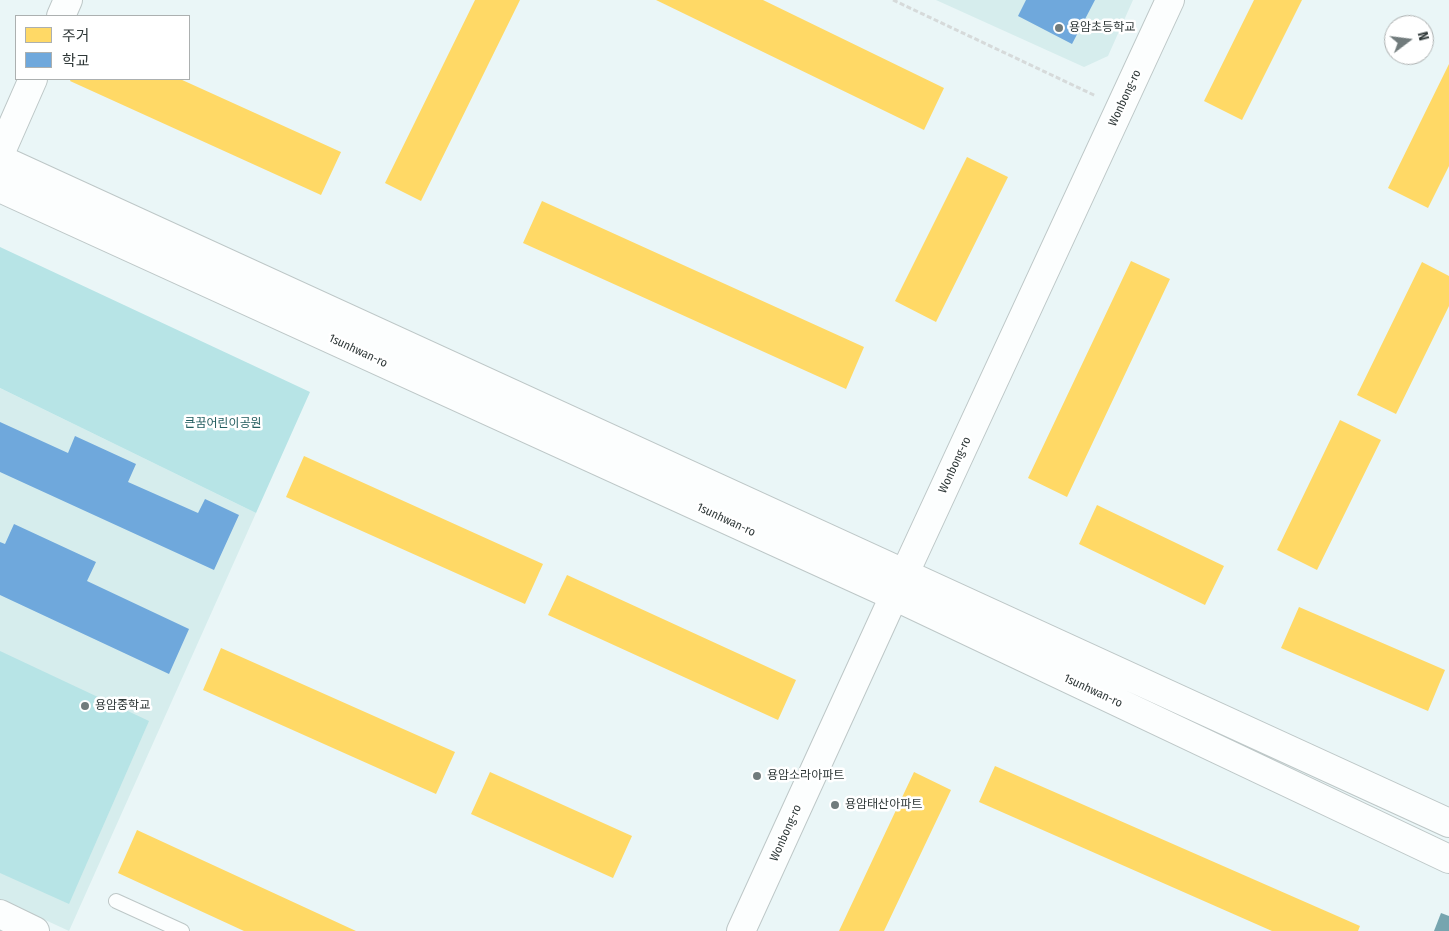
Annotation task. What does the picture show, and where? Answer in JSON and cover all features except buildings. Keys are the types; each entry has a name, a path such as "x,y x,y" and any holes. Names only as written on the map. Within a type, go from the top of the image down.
{"street":[{"path":"61,15 68,0"},
{"name":"Wonbong-ro","path":"742,931 899,585 1170,0"},
{"path":"0,154 33,80"},
{"name":"1sunhwan-ro","path":"0,159 899,585 1449,859"},
{"name":"1sunhwan-ro","path":"0,188 899,585 1449,823"},
{"path":"0,914 36,931"}],"lane":[{"path":"116,901 182,931"}],"path":[{"path":"894,0 1121,108"}],"shaded area":[{"name":"용암초등학교","path":"936,0 1133,0 1108,56 1084,67"},
{"name":"용암중학교","path":"0,388 256,513 69,931 0,899"}],"green space":[{"name":"큰꿈어린이공원","path":"0,247 310,392 256,513 0,388"},
{"path":"0,651 149,721 69,904 0,873"}],"place":[{"name":"용암초등학교","path":"1059,28"},
{"name":"용암중학교","path":"85,706"},
{"name":"용암소라아파트","path":"757,776"},
{"name":"용암태산아파트","path":"835,805"}]}
